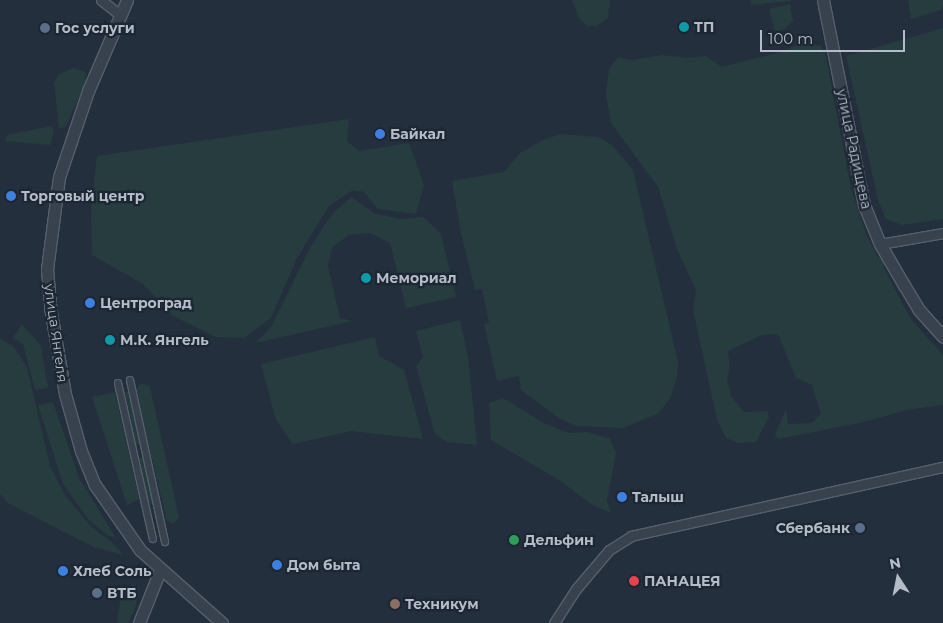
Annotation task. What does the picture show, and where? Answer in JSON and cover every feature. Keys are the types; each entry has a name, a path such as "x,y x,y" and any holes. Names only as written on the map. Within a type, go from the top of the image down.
{"street":[{"path":"101,0 119,14"},
{"name":"улица Янгеля","path":"127,0 119,14 58,178 47,269 50,307 65,394 81,451 94,485 114,517 160,570 222,623"},
{"name":"улица Радищева","path":"823,0 864,205 880,244 919,310 943,337"},
{"path":"880,244 943,233"},
{"path":"130,380 165,542"},
{"path":"118,383 153,539"},
{"path":"554,623 576,589 609,550 631,536 943,467"},
{"path":"139,623 160,570"}],"green space":[{"path":"572,0 610,0 608,18 597,26 588,26 579,19"},
{"path":"750,0 790,0 790,1 751,5"},
{"path":"908,0 943,0 943,5 941,10 911,19"},
{"path":"790,4 793,21 785,29 775,31 769,9"},
{"path":"943,28 943,219 902,225 886,219 878,200 846,56"},
{"path":"810,43 821,46 825,52 851,189 867,236 878,258 885,254 890,262 883,266 910,318 943,355 943,405 906,410 868,421 778,439 775,434 786,409 788,424 812,423 821,414 812,385 796,378 778,334 762,335 728,351 730,369 727,379 731,396 744,412 767,411 769,417 756,442 738,443 726,438 717,420 693,310 696,290 677,249 658,187 611,123 606,95 609,69 618,57 632,60 662,55 688,58 706,56 722,67 785,51 798,44"},
{"path":"73,68 86,72 85,84 66,126 59,129 54,83 58,75"},
{"path":"349,119 347,141 359,151 409,143 424,185 416,214 378,209 364,192 353,190 329,206 297,258 271,318 244,338 216,337 173,316 143,284 92,255 91,208 97,156"},
{"path":"52,126 54,131 50,145 5,141 7,135"},
{"path":"561,134 598,137 612,145 633,170 678,362 677,378 670,398 659,413 623,428 577,426 560,419 521,390 519,376 497,381 484,324 489,323 482,289 475,290 461,233 452,181 504,172 520,153 543,140"},
{"path":"351,197 374,213 399,219 423,217 441,234 456,297 406,308 390,243 370,233 349,235 332,247 328,266 340,318 352,321 256,343 271,327 310,248 332,214"},
{"path":"460,320 468,357 477,445 447,442 435,434 416,366 423,357 416,331"},
{"path":"22,324 41,346 48,388 35,390 23,344 13,338"},
{"path":"375,337 379,356 404,370 423,439 351,431 293,444 276,420 261,364"},
{"path":"0,339 13,346 27,367 50,466 65,495 90,526 113,543 123,555 94,547 8,503 0,494"},
{"path":"141,383 150,387 179,517 174,524 167,521 135,390"},
{"path":"130,391 142,443 136,445 125,392"},
{"path":"115,392 139,499 127,505 92,397"},
{"path":"503,398 542,422 568,433 587,432 610,439 616,453 607,501 611,513 592,505 561,481 491,440 489,403"},
{"path":"53,402 79,478 116,538 107,535 88,519 63,484 38,405"},
{"path":"144,457 154,503 149,504 139,458"},
{"path":"133,584 139,587 135,609 128,623 117,623 120,602 126,590"}],"place":[{"name":"ТП","path":"684,27"},
{"name":"Гос услуги","path":"45,28"},
{"name":"Байкал","path":"380,134"},
{"name":"Торговый центр","path":"11,196"},
{"name":"Мемориал","path":"366,278"},
{"name":"Центроград","path":"90,303"},
{"name":"М.К. Янгель","path":"110,340"},
{"name":"Талыш","path":"622,497"},
{"name":"Сбербанк","path":"860,528"},
{"name":"Дельфин","path":"514,540"},
{"name":"Дом быта","path":"277,565"},
{"name":"Хлеб Соль","path":"63,571"},
{"name":"ПАНАЦЕЯ","path":"634,581"},
{"name":"ВТБ","path":"97,593"},
{"name":"Техникум","path":"395,604"}]}
